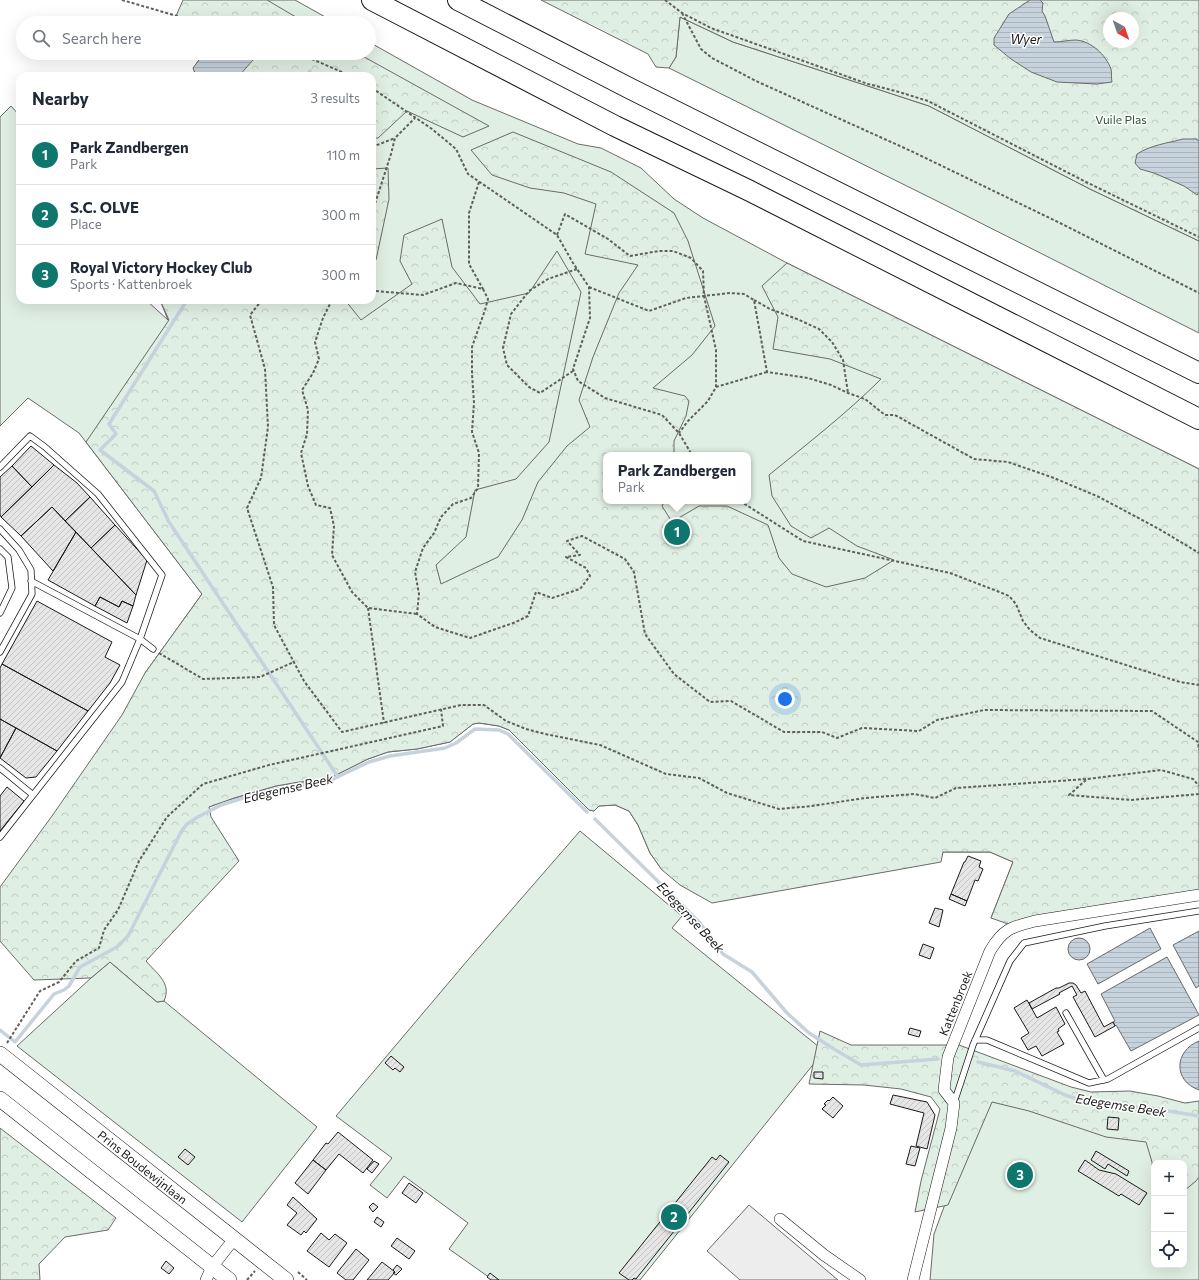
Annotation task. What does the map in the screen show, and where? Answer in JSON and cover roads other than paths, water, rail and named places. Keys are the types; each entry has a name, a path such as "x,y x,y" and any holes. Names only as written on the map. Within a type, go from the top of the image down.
{"highway":[{"path":"372,0 614,126 748,190 1199,419"},
{"path":"458,0 598,72 1199,373"}],"main road":[{"name":"Prins Boudewijnlaan","path":"4,1048 234,1239 286,1280"},
{"path":"0,1099 209,1274 229,1280"}],"street":[{"name":"Kattenbroek","path":"954,1103 944,1090 948,1057 990,951 998,937 1014,926 1035,921 1199,895"},
{"path":"913,1280 951,1128 954,1103"},
{"path":"780,1219 824,1255 860,1280"},
{"path":"209,1274 234,1239"}],"lane":[{"path":"0,467 30,436 45,447 98,494 162,575 140,639 122,682 0,837"},
{"path":"0,529 19,550 31,570 32,594 0,652"},
{"path":"0,549 8,557 12,588 0,613"},
{"path":"31,581 140,639 153,649"},
{"path":"0,768 33,795"},
{"path":"954,1103 975,1040 1010,961 1024,943 1105,926 1199,911"},
{"path":"1066,1013 1104,1080"},
{"path":"975,1040 988,1040 1089,1083 1104,1080 1199,1028"}],"water":[{"name":"Wyer","path":"1030,0 1040,0 1043,3 1042,11 1054,42 1076,40 1082,41 1092,46 1102,54 1109,64 1112,82 1097,84 1057,82 1031,72 1011,59 994,45 994,38 1009,14"},
{"path":"199,60 253,60 242,72 194,72 193,68"},
{"path":"1183,139 1196,139 1199,141 1199,192 1197,195 1184,186 1154,173 1140,169 1135,163 1137,154 1148,148"},
{"path":"1150,928 1161,949 1098,984 1087,964"},
{"path":"1199,931 1199,986 1196,988 1173,945"},
{"path":"1079,938 1087,941 1090,949 1087,957 1079,960 1071,957 1068,949 1071,941"},
{"path":"1167,957 1199,1015 1131,1051 1116,1025 1115,1026 1113,1022 1115,1021 1101,994"},
{"path":"1199,1041 1199,1090 1191,1086 1185,1080 1181,1073 1180,1066 1181,1059 1185,1052"}],"waterway":[{"path":"184,304 109,424 116,434 100,450 154,491 169,522 338,777"},
{"name":"Edegemse Beek","path":"0,1030 15,1042 54,994 69,986 80,967 117,947 128,936 181,832 186,825 196,818 221,805 277,789 329,781 369,762 390,756 445,748 456,743 475,729 499,730 508,734 587,812"},
{"name":"Edegemse Beek","path":"595,819 700,923 723,954 752,972 787,1013 809,1033 861,1065 938,1059"},
{"name":"Edegemse Beek","path":"978,1062 1015,1071 1065,1095 1087,1102 1111,1106 1150,1108 1199,1116"}],"place":[{"name":"Park Zandbergen","path":"677,532"},
{"name":"Royal Victory Hockey Club","path":"1020,1175"},
{"name":"S.C. OLVE","path":"674,1217"}],"park label":[{"name":"Vuile Plas","path":"1121,119"}]}
